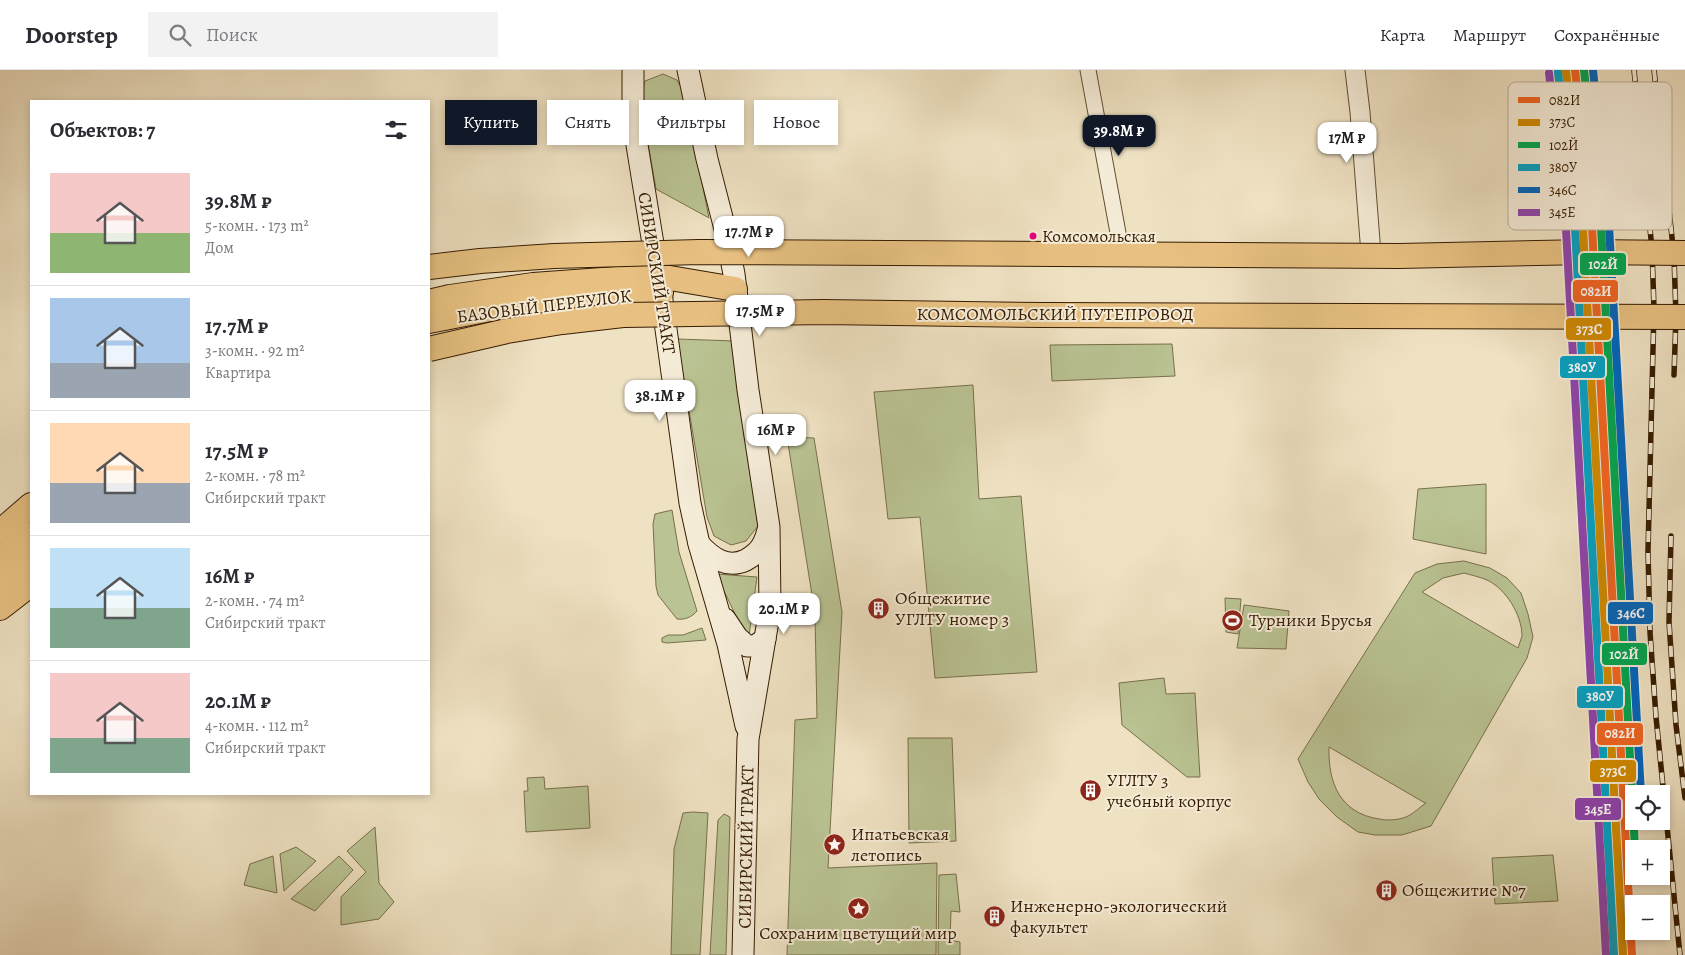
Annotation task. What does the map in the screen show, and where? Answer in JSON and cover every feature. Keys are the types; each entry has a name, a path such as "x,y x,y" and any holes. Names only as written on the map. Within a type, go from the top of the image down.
{"main road":[{"path":"632,78 646,70"},
{"path":"674,70 690,79"},
{"name":"СИБИРСКИЙ ТРАКТ","path":"632,78 637,149 659,284 690,503 699,544 730,653 748,739"},
{"name":"СИБИРСКИЙ ТРАКТ","path":"690,79 707,159 726,233 769,527 770,609 748,739 743,955"},
{"path":"430,267 554,256 699,252 1399,256 1586,252 1685,253"},
{"path":"659,284 735,289"},
{"name":"БАЗОВЫЙ ПЕРЕУЛОК","path":"430,302 533,285 659,284"},
{"name":"БАЗОВЫЙ ПЕРЕУЛОК","path":"430,321 506,306 659,284"},
{"name":"КОМСОМОЛЬСКИЙ ПУТЕПРОВОД","path":"430,349 516,329 632,315 823,312 1042,315 1685,317"},
{"path":"0,532 30,506"},
{"path":"699,544 714,558 722,562 734,564 755,556 763,545 769,527"},
{"path":"0,560 30,535"},
{"path":"0,587 30,563"},
{"path":"0,608 30,585"},
{"path":"718,608 737,637 746,646 755,646 765,639"}],"street":[{"path":"1088,70 1121,249"},
{"path":"1354,70 1360,112 1371,254"}],"green space":[{"path":"663,74 677,80 685,100 641,100 645,81"},
{"path":"648,145 694,145 709,218 656,189"},
{"path":"677,339 735,341 758,526 746,541 731,545 714,536 707,517"},
{"path":"1172,344 1175,376 1052,381 1050,345"},
{"path":"973,385 979,499 1021,496 1037,672 935,678 920,517 888,519 874,392"},
{"path":"787,437 814,438 842,612 828,868 937,863 936,955 787,955 795,720 817,718 815,614"},
{"path":"1486,484 1486,554 1413,539 1418,489"},
{"path":"672,510 679,552 697,611 683,619 677,619 658,595 656,586 653,524 655,514"},
{"path":"1464,561 1490,568 1507,578 1521,593 1528,614 1533,637 1527,658 1431,826 1402,835 1375,835 1358,832 1337,817 1319,799 1308,782 1298,759 1415,573 1437,564","holes":["1464,573 1494,584 1512,604 1521,628 1522,636 1518,648 1422,592 1443,578","1329,747 1425,803 1426,803 1410,815 1395,820 1366,816 1355,810 1346,803 1334,784 1329,760"]},
{"path":"716,574 757,577 749,636 745,635"},
{"name":"Турники Брусья","path":"1225,598 1241,599 1238,634 1226,632"},
{"path":"1244,605 1289,611 1286,649 1237,648"},
{"path":"702,628 706,640 662,642 662,638 668,635 683,635"},
{"path":"1164,678 1166,694 1195,693 1200,777 1187,777 1122,725 1119,683"},
{"path":"908,738 952,738 956,841 909,843"},
{"path":"544,777 545,789 588,786 590,828 526,832 524,791 528,791 527,778"},
{"path":"683,813 708,813 700,955 671,955 674,849"},
{"path":"724,814 730,817 726,955 710,955 718,820"},
{"path":"375,827 379,883 394,902 379,919 341,925 341,897 366,872 347,851"},
{"path":"296,847 316,861 284,891 280,854"},
{"path":"1553,855 1558,901 1495,904 1492,858"},
{"path":"273,856 277,893 244,885 250,864"},
{"path":"339,856 353,870 315,911 291,899"},
{"path":"956,874 960,912 951,911 950,940 960,942 960,955 938,955 939,875"}],"railway":[{"path":"1634,70 1635,82"},
{"path":"1654,70 1655,82"},
{"path":"1650,230 1654,309 1648,551 1650,632 1656,717 1680,955"},
{"path":"1671,230 1676,316 1674,375"},
{"path":"1671,536 1669,622 1676,725 1685,798"}],"transit line":[{"name":"082И","path":"1575,70 1576,82"},
{"name":"102Й","path":"1584,70 1585,82"},
{"name":"346С","path":"1593,70 1594,82"},
{"name":"373C","path":"1566,71 1567,82"},
{"name":"380У","path":"1558,72 1559,82"},
{"name":"345Е","path":"1549,73 1550,82"},
{"name":"345Е","path":"1566,230 1606,955"},
{"name":"380У","path":"1575,230 1614,955"},
{"name":"373C","path":"1583,230 1623,955"},
{"name":"082И","path":"1592,230 1632,955"},
{"name":"102Й","path":"1601,230 1635,840"},
{"name":"346С","path":"1609,230 1640,785"}],"place":[{"name":"Комсомольская","path":"1033,236"},
{"name":"Общежитие УГЛТУ номер 3","path":"879,608"},
{"name":"Турники Брусья","path":"1233,620"},
{"name":"УГЛТУ 3 учебный корпус","path":"1091,790"},
{"name":"Ипатьевская летопись","path":"835,844"},
{"name":"Общежитие №7","path":"1386,890"},
{"name":"Сохраним цветущий мир","path":"858,908"},
{"name":"Инженерно-экологический факультет","path":"994,916"}]}
